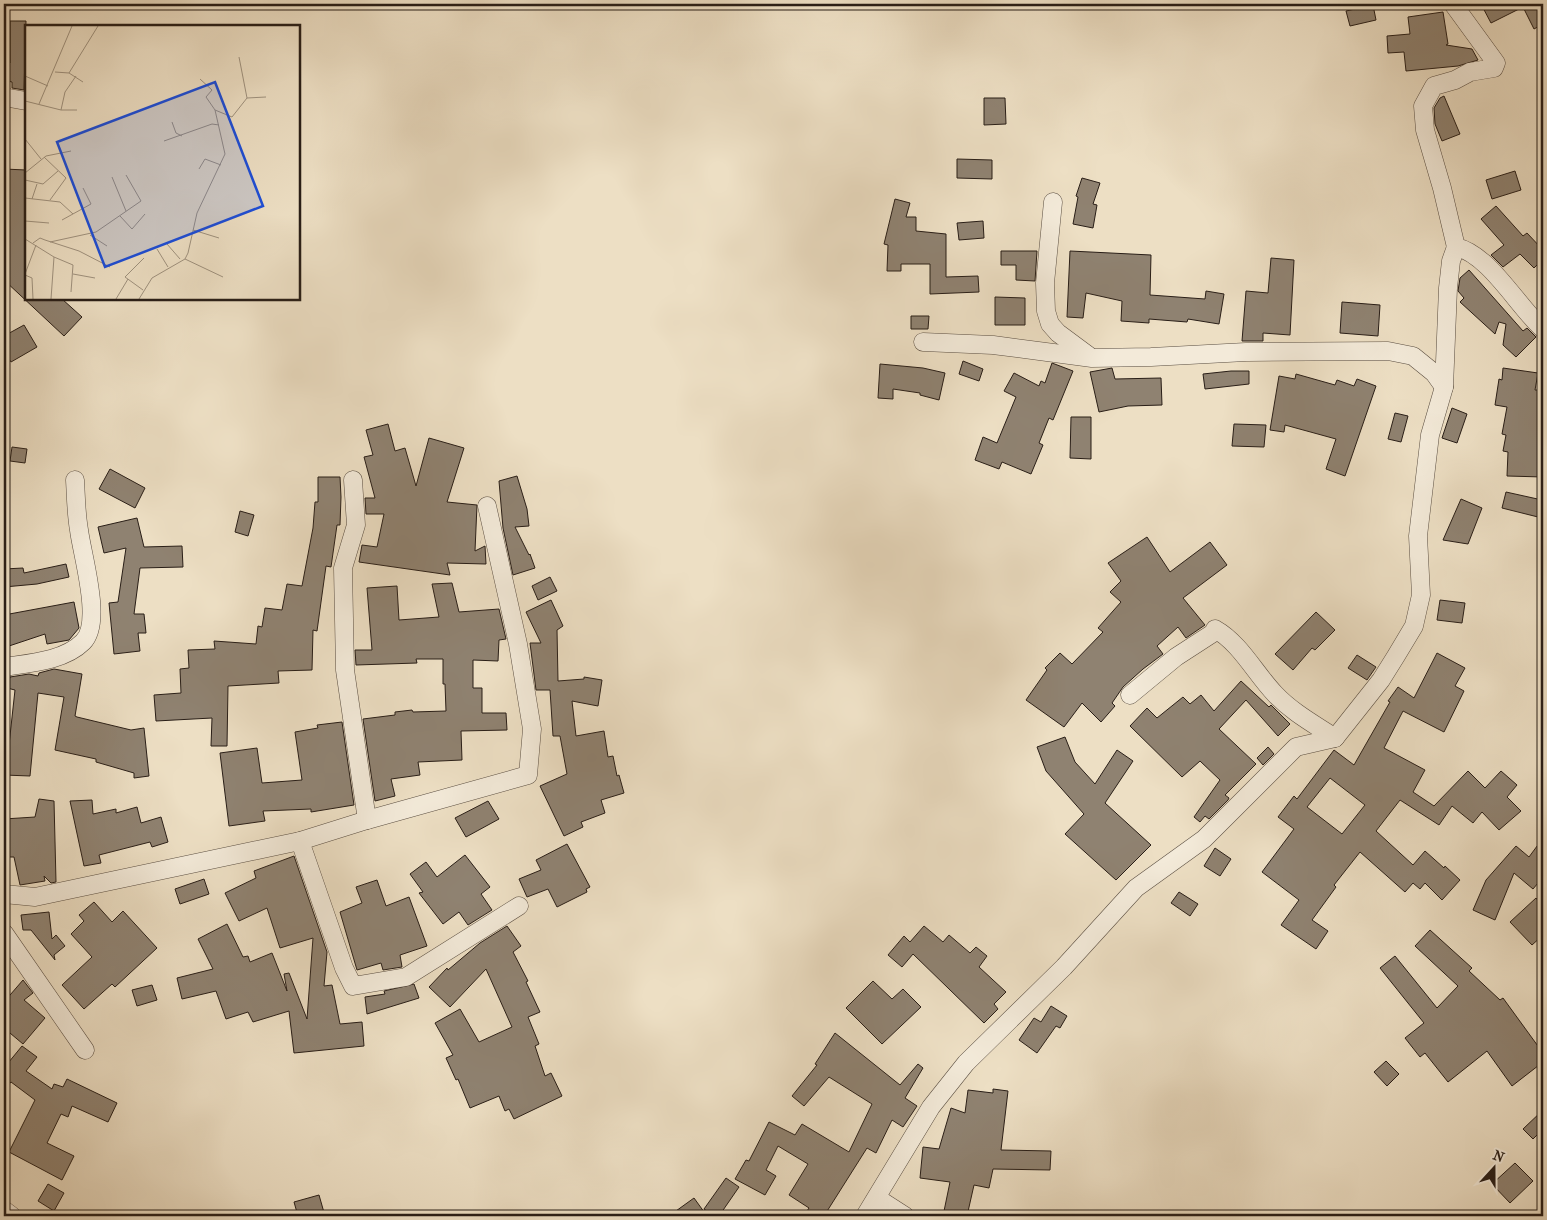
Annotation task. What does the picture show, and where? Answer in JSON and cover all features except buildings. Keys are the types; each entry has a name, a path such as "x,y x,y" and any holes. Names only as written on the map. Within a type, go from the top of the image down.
{"street":[{"path":"865,1216 932,1107 966,1063 1064,968 1136,888 1204,839 1296,748 1334,738 1381,680 1414,626 1421,595 1418,536 1425,466 1430,435 1444,386 1448,288 1451,261 1456,247 1442,188 1425,130 1423,106 1434,86 1456,80 1470,72 1494,68 1496,63 1453,4"},
{"path":"4,97 25,101"},
{"path":"1053,202 1045,283 1046,311 1050,324 1058,333 1092,358"},
{"path":"1456,247 1465,249 1480,261 1543,329"},
{"path":"923,342 993,345 1092,358 1246,352 1388,352 1414,356 1430,368 1444,386"},
{"path":"4,667 65,654 85,641 92,619 90,585 78,530 74,480"},
{"path":"353,480 356,525 343,568 346,670 367,820"},
{"path":"4,894 35,897 300,841 367,820 528,775 532,729 518,644 488,506"},
{"path":"1130,695 1176,657 1213,633 1215,629 1226,635 1294,712 1334,738"},
{"path":"300,841 344,968 353,986 406,977 519,906"},
{"path":"4,933 85,1050"},
{"path":"877,1198 905,1216"},
{"path":"4,1210 12,1216"}]}
